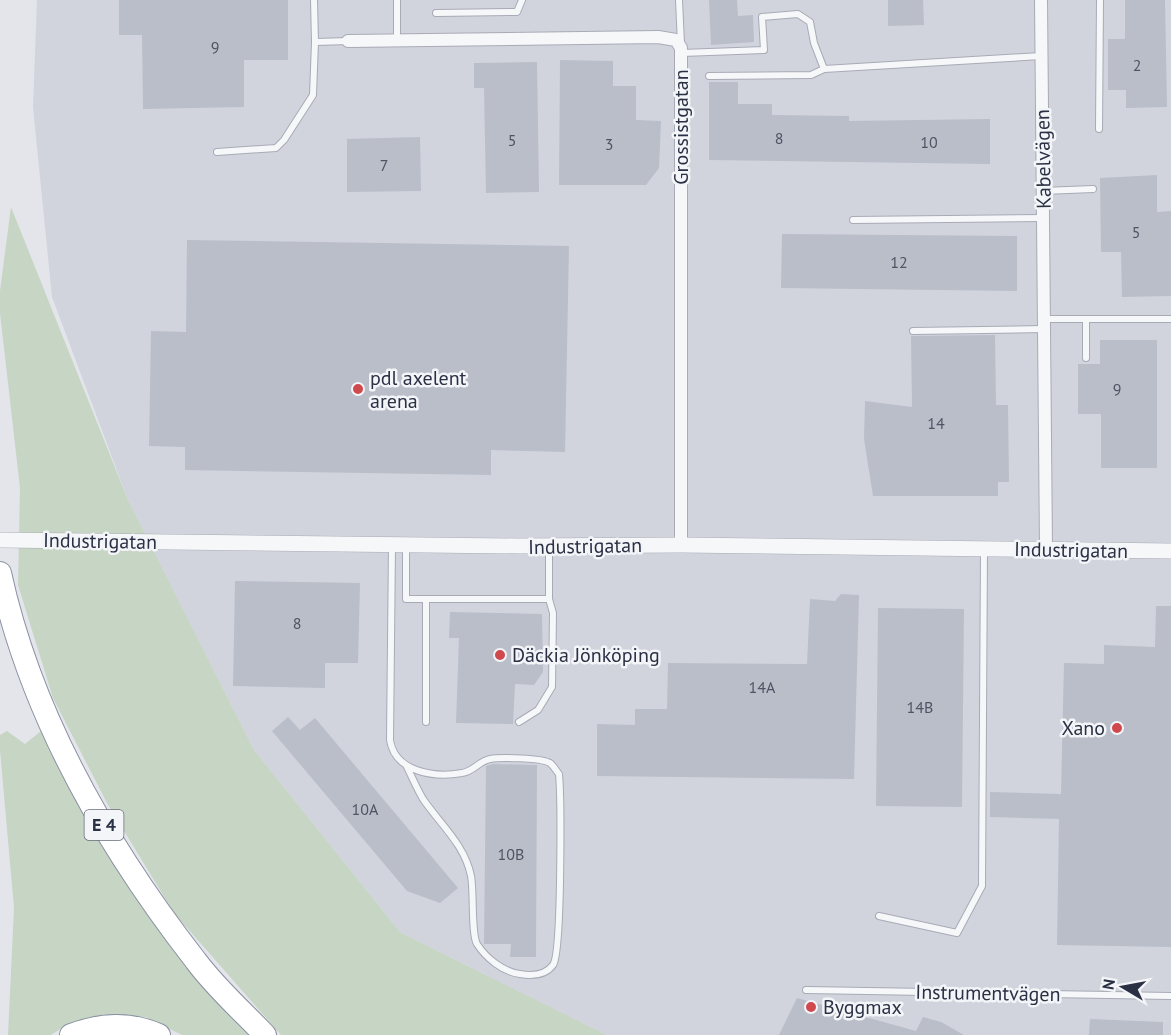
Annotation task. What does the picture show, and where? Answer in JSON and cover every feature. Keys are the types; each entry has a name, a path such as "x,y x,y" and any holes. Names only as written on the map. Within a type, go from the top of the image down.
{"highway":[{"name":"E 4","path":"1,578 30,674 66,758 127,865 197,963 264,1035"},
{"path":"71,1035 99,1026 126,1025 159,1035"}],"street":[{"name":"Kabelvägen","path":"1041,0 1046,549"},
{"name":"Grossistgatan","path":"348,41 658,37 676,40 681,50 681,545"},
{"name":"Industrigatan","path":"0,540 1171,551"}],"lane":[{"path":"217,152 276,148 284,140 313,94 314,0"},
{"path":"397,0 397,40"},
{"path":"435,14 517,12 522,0"},
{"path":"679,0 681,50 764,50 762,17 798,14 810,22 814,43 824,69"},
{"path":"1099,129 1100,0"},
{"path":"315,42 348,41"},
{"path":"709,76 811,75 824,69 1042,56"},
{"path":"1043,190 1092,189"},
{"path":"853,220 1044,218"},
{"path":"1086,319 1086,358"},
{"path":"913,331 1045,324 1086,319 1171,319"},
{"path":"399,544 406,599 549,599"},
{"path":"399,544 390,740 392,750 407,766 422,798 458,844 467,861 472,886 475,942 500,967 514,974 537,976 546,971 554,965 557,954 559,774 550,763 542,760 491,759 463,773 440,774 407,766"},
{"path":"519,723 538,710 552,687 553,613 549,599 549,546"},
{"path":"879,916 957,933 982,886 984,549"},
{"path":"426,599 426,722"},
{"name":"Instrumentvägen","path":"806,990 1171,996"}],"shaded area":[{"path":"37,0 1171,0 1171,1035 607,1035 400,932 254,750 128,500 52,297 33,107"}],"green space":[{"path":"11,207 128,500 254,750 400,932 607,1035 281,1035 174,913 107,803 53,698 18,585 20,488 0,313 0,291"},
{"path":"7,731 25,744 41,731 76,797 135,897 196,973 252,1035 182,1035 146,1017 105,1014 68,1024 51,1035 8,1035 14,908 0,750 0,735"}],"building":[{"path":"119,0 288,0 288,60 244,60 244,107 143,109 142,35 119,35"},
{"path":"709,0 737,0 738,16 753,15 754,42 711,45"},
{"path":"888,0 923,0 924,25 888,26"},
{"path":"1125,0 1165,0 1167,107 1126,108 1126,90 1108,90 1108,39 1125,39"},
{"path":"560,60 613,61 613,86 636,86 636,120 661,121 659,168 646,185 559,185"},
{"path":"537,62 539,192 486,193 484,88 474,88 474,63"},
{"path":"709,82 738,82 738,104 772,104 772,115 849,116 849,121 990,119 990,164 709,160"},
{"path":"420,137 421,191 347,192 347,139"},
{"path":"1157,175 1157,212 1171,211 1171,296 1122,297 1121,252 1101,252 1100,178"},
{"path":"782,234 1017,236 1017,291 781,288"},
{"name":"pdl axelent arena","path":"187,240 569,246 565,452 491,450 491,475 185,470 185,447 149,446 151,331 186,332"},
{"path":"995,335 996,405 1008,405 1009,482 998,482 998,496 873,496 864,439 865,401 912,407 911,336"},
{"path":"1100,340 1157,340 1157,468 1101,468 1101,414 1078,414 1078,364 1100,364"},
{"path":"235,581 360,583 358,663 325,663 325,688 233,686"},
{"path":"841,594 859,595 854,779 597,776 597,724 635,725 635,709 667,709 668,663 807,664 810,599 835,601"},
{"name":"Xano","path":"1156,606 1171,606 1171,947 1057,945 1059,819 990,817 990,792 1061,794 1064,663 1104,664 1104,645 1155,647"},
{"path":"878,608 964,609 962,807 876,806"},
{"name":"Däckia Jönköping","path":"450,612 542,614 543,672 534,685 515,684 513,724 456,723 459,638 449,638"},
{"path":"288,717 300,730 315,718 458,888 440,903 407,891 272,731"},
{"path":"493,764 537,765 536,957 510,957 511,944 484,944 486,766"},
{"name":"Byggmax","path":"797,998 916,1031 923,1017 941,1022 964,1035 779,1035"},
{"path":"1090,1019 1163,1022 1163,1035 1089,1035"}],"place":[{"name":"pdl axelent arena","path":"358,389"},
{"name":"Däckia Jönköping","path":"500,655"},
{"name":"Xano","path":"1117,728"},
{"name":"Byggmax","path":"811,1007"}]}
